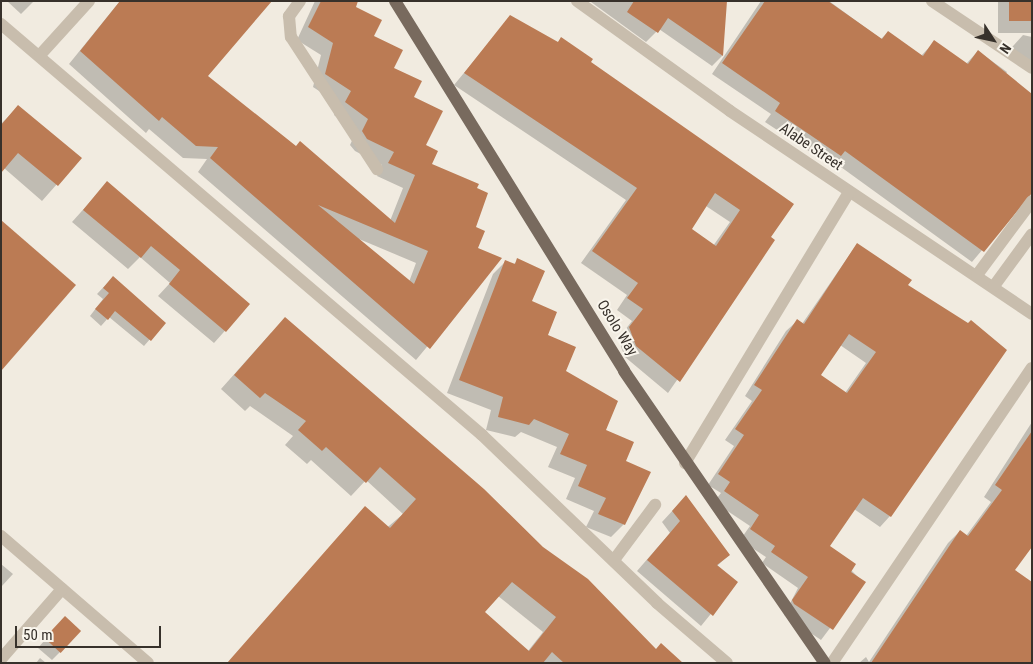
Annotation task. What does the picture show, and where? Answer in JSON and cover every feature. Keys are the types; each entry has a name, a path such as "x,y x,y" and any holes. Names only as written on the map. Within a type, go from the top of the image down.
{"main road":[{"name":"Osolo Way","path":"395,1 684,463 825,663"}],"street":[{"path":"40,55 88,1"},
{"path":"300,1 289,16 292,37 377,169"},
{"name":"Alabe Street","path":"577,1 849,192 978,275 1032,314"},
{"path":"932,1 1032,68"},
{"path":"1,24 40,55 482,435 614,560 727,663"},
{"path":"684,463 849,192"},
{"path":"978,275 1032,201"},
{"path":"994,286 1032,234"},
{"path":"832,663 1032,368"},
{"path":"614,560 655,505"},
{"path":"1,536 148,663"},
{"path":"1,659 62,589"}],"building":[{"path":"120,1 272,1 208,76 296,146 300,141 395,223 415,175 388,163 394,152 367,139 362,131 368,119 345,102 351,91 325,74 333,43 308,27 321,1 358,1 356,7 382,20 374,36 403,50 394,68 422,81 414,97 443,111 426,145 438,151 432,164 479,184 477,188 488,193 476,227 485,231 478,248 502,258 430,349 210,158 218,147 196,146 162,117 159,121 80,51","holes":["318,205 428,251 414,284"]},
{"path":"634,1 727,1 723,56 668,18 658,33 627,12"},
{"path":"765,1 828,1 882,39 888,31 923,56 934,40 968,64 978,50 1032,94 1032,193 984,252 845,151 841,156 775,111 780,103 722,63"},
{"path":"1009,1 1032,1 1032,21 1009,21"},
{"path":"510,15 558,42 561,37 593,59 591,62 794,204 771,237 775,240 680,382 636,346 629,327 643,309 627,298 638,283 592,251 637,188 464,73","holes":["715,193 740,210 716,246 692,229"]},
{"path":"18,105 82,158 58,186 18,153 1,173 1,125"},
{"path":"107,181 250,304 226,332 169,284 180,270 151,246 141,258 83,210"},
{"path":"1,220 76,285 1,371"},
{"path":"857,243 912,280 908,285 968,323 971,320 1007,350 891,517 863,498 830,546 856,564 851,572 866,582 833,630 794,604 792,600 808,577 771,552 775,546 750,529 759,515 724,491 730,482 718,474 744,435 735,429 762,390 754,385 797,319 804,324","holes":["849,334 876,352 847,393 821,375"]},
{"path":"517,258 545,271 532,301 557,312 548,335 576,347 566,371 618,401 606,430 634,442 626,461 651,472 625,525 598,514 606,498 578,486 587,465 560,454 569,434 534,419 529,425 498,417 503,397 459,380 505,260 515,264"},
{"path":"113,276 166,323 151,341 115,311 108,320 95,309 109,293 103,288"},
{"path":"285,317 484,489 543,547 588,579 656,649 661,643 683,663 564,663 552,652 543,663 227,663 365,506 390,528 416,499 380,467 366,483 326,447 322,451 298,430 306,421 265,393 260,398 234,375","holes":["512,582 556,617 529,651 485,612"]},
{"path":"1032,431 1032,547 1015,570 1032,582 1032,663 871,663 960,530 968,536 1002,490 995,485"},
{"path":"686,495 730,555 717,565 738,582 713,616 647,560 680,521 672,511"},
{"path":"65,616 81,631 61,653 45,638"}]}
